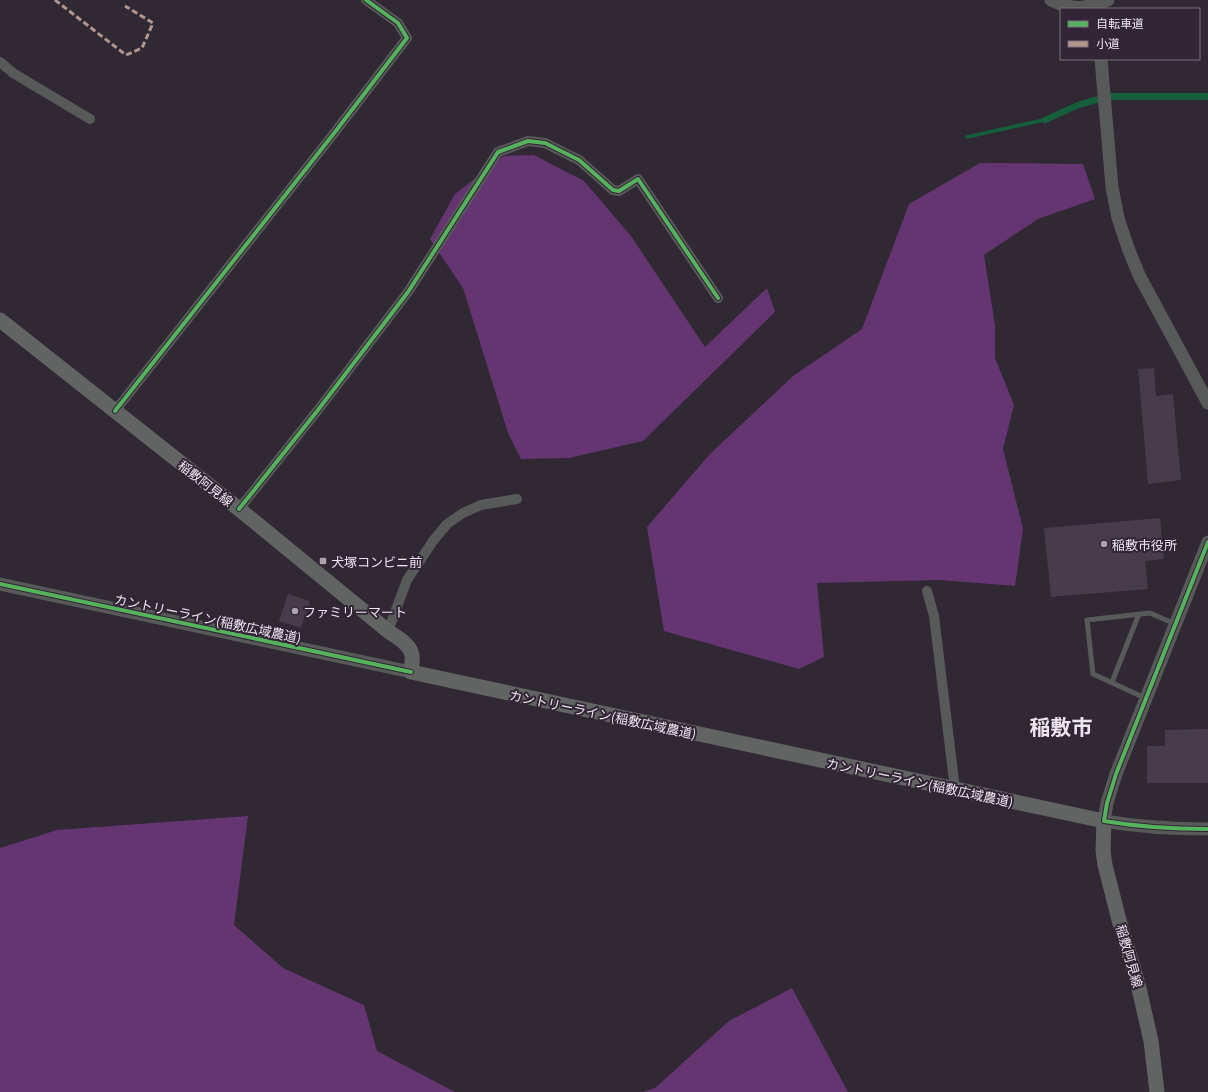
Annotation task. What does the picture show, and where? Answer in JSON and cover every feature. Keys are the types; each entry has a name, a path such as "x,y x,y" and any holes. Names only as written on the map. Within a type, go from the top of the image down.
{"main road":[{"name":"稲敷阿見線","path":"0,320 238,508 404,643 410,649 412,654 411,672"},
{"name":"カントリーライン(稲敷広域農道)","path":"411,672 1104,821"},
{"name":"稲敷阿見線","path":"1104,821 1103,851 1119,920 1138,984 1152,1041 1157,1092"}],"street":[{"path":"115,411 335,132 407,38 398,23 366,0"},
{"path":"1051,0 1072,8 1084,8 1100,4"},
{"path":"1101,60 1112,187 1118,218 1139,275 1208,404"},
{"path":"0,62 13,73 90,119"},
{"path":"238,508 318,410 408,292 498,152 528,141 545,142 579,160 613,190 619,191 638,179 718,298"},
{"path":"388,631 407,580 433,541 447,524 464,513 481,505 516,499"},
{"path":"1104,821 1107,803 1116,774 1208,542"},
{"name":"カントリーライン(稲敷広域農道)","path":"0,584 411,672"},
{"path":"927,591 934,616 955,789"},
{"name":"カントリーライン(稲敷広域農道)","path":"1104,821 1172,829 1208,829"}],"lane":[{"path":"1147,698 1093,674 1087,620 1150,613 1176,625"},
{"path":"1112,682 1139,614"}],"shaded area":[{"path":"1108,93 1208,93 1208,100 1108,100 1079,108 1044,124 1042,118 1077,102"},
{"path":"534,155 584,181 631,236 705,347 767,288 775,312 643,441 569,458 521,459 508,433 463,288 430,239 455,194 504,156"},
{"path":"980,163 1083,164 1095,199 1038,219 984,255 995,325 995,358 1014,405 1003,449 1023,529 1015,586 940,580 817,583 824,657 799,669 664,631 647,527 710,454 793,376 862,329 909,204"},
{"path":"248,816 234,925 283,968 364,1005 377,1051 455,1092 0,1092 0,848 57,830"},
{"path":"792,988 848,1092 643,1092 655,1088 729,1021"}],"building":[{"path":"1154,368 1156,396 1173,394 1181,480 1148,484 1138,369"},
{"name":"稲敷市役所","path":"1160,518 1164,559 1145,561 1148,589 1051,597 1044,528"},
{"name":"ファミリーマート","path":"288,594 310,601 301,628 279,621"},
{"path":"1208,729 1208,783 1147,783 1147,746 1165,746 1165,730"}],"waterway":[{"path":"967,137 1048,119"}],"marked path":[{"path":"55,0 126,55 142,48 153,23 125,6"}],"cycle path":[{"path":"115,411 335,132 407,38 398,23 366,0"},
{"path":"239,509 318,410 408,292 498,152 528,141 545,143 579,160 613,190 619,191 638,179 718,298"},
{"path":"1208,542 1116,774 1107,803 1104,821 1130,825 1182,829 1208,829"},
{"path":"0,584 411,672"}],"place":[{"name":"稲敷市役所","path":"1104,544"},
{"name":"犬塚コンビニ前","path":"323,561"},
{"name":"ファミリーマート","path":"295,611"}],"district":[{"name":"稲敷市","path":"1061,726"}]}
